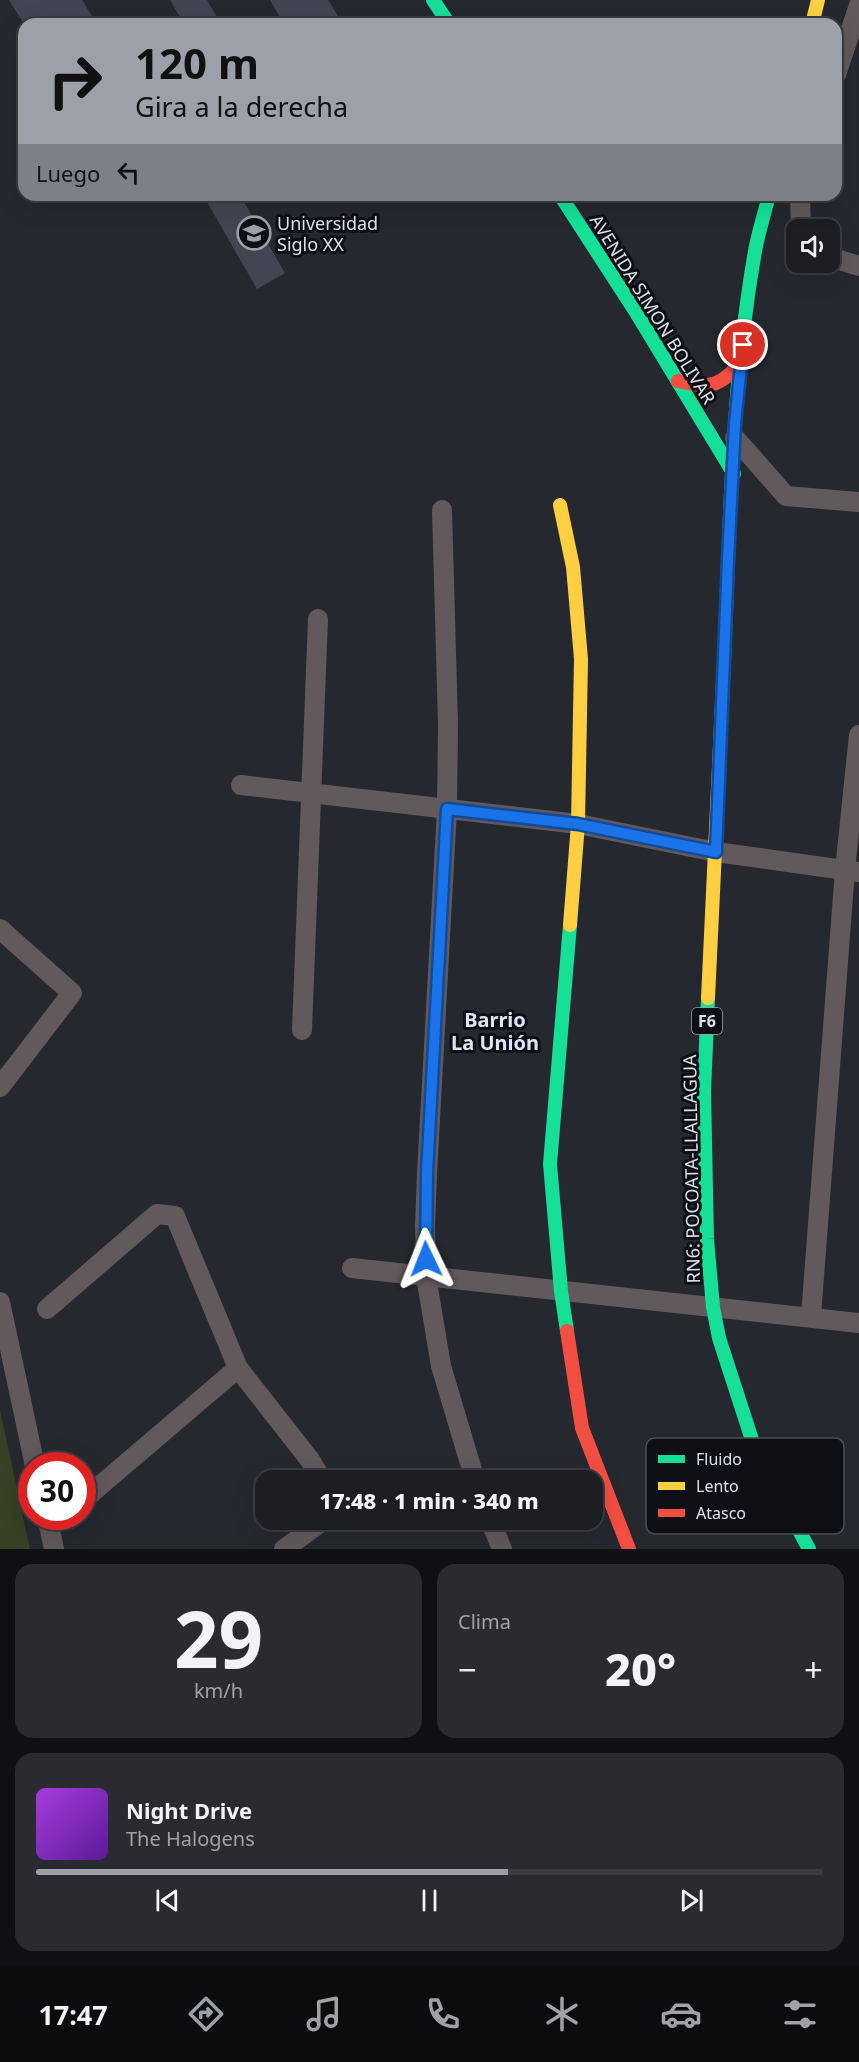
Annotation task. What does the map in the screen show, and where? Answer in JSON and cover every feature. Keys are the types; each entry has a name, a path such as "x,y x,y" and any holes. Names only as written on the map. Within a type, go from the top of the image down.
{"main road":[{"path":"433,0 445,18"},
{"path":"814,18 818,0"},
{"name":"AVENIDA SIMON BOLIVAR","path":"564,201 734,474"},
{"name":"RN6: POCOATA-LLALLAGUA","path":"751,1438 719,1338 712,1307 707,1239 704,1091 728,560 740,364 754,256 768,201"},
{"path":"678,381 708,387 727,379 740,364"},
{"path":"560,505 573,567 581,660 578,824 550,1164 561,1292 582,1428 629,1549"},
{"name":"RN6: POCOATA-LLALLAGUA","path":"802,1534 810,1549"}],"street":[{"path":"842,57 859,5"},
{"path":"800,201 801,219"},
{"path":"840,259 859,266"},
{"path":"735,438 786,496 859,502"},
{"path":"442,510 448,724 447,809 427,1173 426,1276 441,1366 472,1470"},
{"path":"302,1030 318,619"},
{"path":"811,1316 852,871 859,735"},
{"path":"241,785 578,824 716,852 852,871"},
{"path":"0,929 72,993 0,1087"},
{"path":"47,1309 157,1214 175,1216 238,1368 316,1470"},
{"path":"352,1268 859,1323"},
{"path":"0,1302 33,1452"},
{"path":"96,1489 238,1368"},
{"path":"50,1530 54,1549"},
{"path":"284,1549 310,1530"},
{"path":"494,1530 502,1549"}],"green space":[{"path":"0,1410 18,1493 18,1530 26,1530 30,1549 0,1549"}],"building":[{"path":"9,0 82,0 93,18 20,18"},
{"path":"170,0 207,0 218,18 180,18"},
{"path":"270,0 328,0 339,18 280,18"},
{"path":"206,201 243,201 285,273 257,289"}],"traffic: fast":[{"path":"433,0 445,18"},
{"path":"564,201 637,314 734,474"},
{"path":"723,682 735,416 755,249 767,201"},
{"path":"567,1331 561,1291 550,1164 570,925"},
{"path":"708,998 704,1091 707,1239 713,1307 719,1338 751,1438"},
{"path":"801,1534 809,1549"}],"traffic: slow":[{"path":"814,18 818,0"},
{"path":"560,505 573,567 581,659 578,824 570,925"},
{"path":"708,998 723,682"}],"traffic: jam":[{"path":"678,381 698,385 712,384 725,378 740,364"},
{"path":"567,1331 582,1428 629,1549"}],"place":[{"name":"Universidad Siglo XX","path":"254,233"}],"district":[{"name":"Barrio La Unión","path":"495,1030"}],"route":[{"path":"426,1259 427,1173 447,809 578,824 716,852 735,424 743,345"}]}
